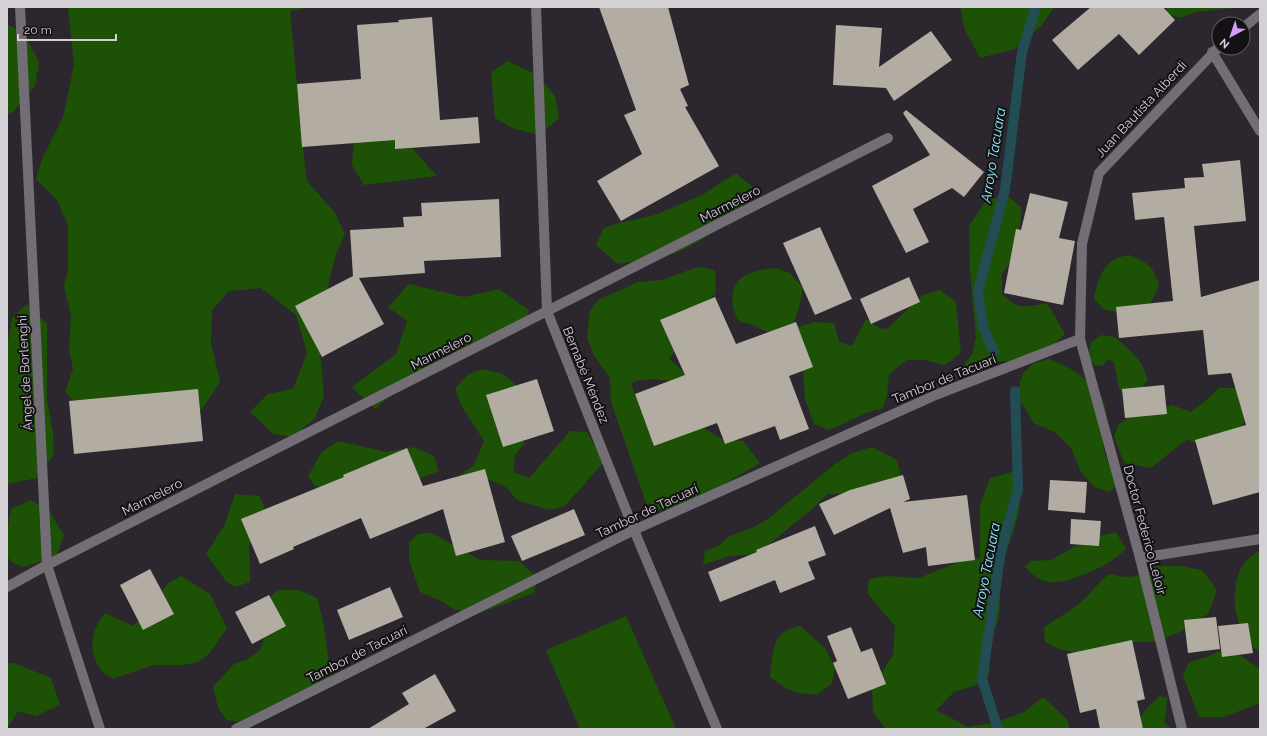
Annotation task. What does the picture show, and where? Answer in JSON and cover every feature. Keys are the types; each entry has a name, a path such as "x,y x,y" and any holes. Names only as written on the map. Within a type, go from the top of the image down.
{"street":[{"name":"Ángel de Borlenghi","path":"20,7 47,565 100,729"},
{"name":"Bernabé Méndez","path":"536,7 547,311 634,530 717,729"},
{"path":"1251,21 1260,14"},
{"name":"Juan Bautista Alberdi","path":"1080,339 1082,244 1099,173 1211,55"},
{"path":"1219,56 1260,131"},
{"name":"Marmelero","path":"7,587 47,565 888,138"},
{"name":"Tambor de Tacuarí","path":"236,729 634,530 938,394 1080,339"},
{"name":"Doctor Federico Leloir","path":"1080,339 1140,558 1182,729"},
{"path":"1140,558 1260,539"}],"green space":[{"path":"68,7 311,7 290,11 306,177 310,185 334,211 345,234 336,254 329,281 320,354 324,396 315,418 293,437 273,434 250,412 268,394 293,389 307,353 296,315 261,288 229,291 212,310 211,343 220,382 202,409 177,415 82,410 65,391 73,369 69,349 71,317 64,286 68,269 68,225 57,200 36,179 42,159 63,117 74,65"},
{"path":"960,7 1054,7 1042,25 1015,49 980,58 965,30"},
{"path":"1166,7 1244,7 1196,12 1180,18 1168,14"},
{"path":"7,24 24,34 39,62 35,86 13,112 7,115"},
{"path":"508,61 537,75 555,96 559,118 539,135 512,128 495,118 491,72"},
{"path":"356,116 404,134 412,148 437,176 364,185 352,165"},
{"path":"736,173 756,190 731,218 711,234 689,247 672,254 649,260 618,264 596,245 603,229 615,224 655,215 702,195"},
{"path":"1005,194 1022,208 1019,232 1012,259 1002,274 1002,294 1013,303 1023,306 1034,306 1047,303 1065,334 1049,349 1024,361 999,361 968,368 965,364 972,354 976,338 970,271 969,226 985,202"},
{"path":"1129,255 1141,260 1149,266 1155,274 1159,286 1151,302 1138,312 1120,313 1104,309 1094,299 1100,276 1108,265 1114,260"},
{"path":"698,267 715,270 716,293 706,303 669,359 680,368 694,386 654,379 631,383 640,409 652,426 699,425 722,439 743,441 760,463 672,515 646,503 611,402 610,378 594,356 587,337 590,311 598,300 638,282 662,280"},
{"path":"775,268 790,273 803,288 799,308 794,322 799,327 814,322 834,323 839,342 852,346 866,319 880,328 887,329 923,295 940,290 956,302 961,353 945,365 925,360 907,360 889,374 887,396 882,409 862,415 829,430 814,424 805,399 803,370 774,335 751,324 740,322 736,316 732,303 734,289 741,278 754,272"},
{"path":"409,284 464,297 499,289 529,310 525,328 488,343 452,352 427,367 399,388 375,409 352,387 396,354 407,321 388,307"},
{"path":"27,304 47,324 47,399 53,434 54,454 37,478 7,484 7,347 12,318"},
{"path":"1101,335 1115,337 1132,352 1142,365 1148,380 1138,392 1126,395 1119,389 1114,362 1108,359 1103,366 1094,365 1088,355 1091,342"},
{"path":"1049,359 1075,372 1084,379 1099,394 1104,402 1106,415 1103,439 1104,448 1117,484 1110,492 1094,487 1081,472 1071,448 1056,433 1034,423 1018,397 1020,381 1024,372 1034,363"},
{"path":"482,369 503,374 521,389 524,444 515,455 513,472 529,478 570,431 587,432 604,462 564,507 549,510 517,500 506,487 485,478 440,490 474,465 484,441 461,405 455,388 469,374"},
{"path":"1219,388 1245,388 1247,414 1239,435 1204,448 1187,439 1151,468 1124,463 1114,436 1119,424 1131,416 1172,405 1191,412"},
{"path":"338,441 387,452 414,447 434,456 439,471 421,478 403,470 329,489 315,486 308,476 322,452"},
{"path":"872,447 897,460 903,483 850,494 827,494 812,509 757,554 730,556 703,565 705,551 718,546 728,537 754,527 768,519 835,464 852,453"},
{"path":"1016,471 1020,495 1018,515 1003,563 999,614 989,654 990,673 979,684 954,692 936,710 968,727 997,722 1024,712 1043,697 1067,719 1070,729 886,729 873,713 872,687 893,655 895,626 867,593 869,579 886,576 919,578 961,561 980,558 980,505 990,478"},
{"path":"235,494 259,496 270,520 249,544 250,582 235,587 226,581 206,554 225,524"},
{"path":"31,500 49,511 64,535 56,557 23,567 13,563 9,559 6,549 6,542 11,509"},
{"path":"1116,532 1126,549 1108,563 1079,576 1062,581 1049,582 1036,577 1025,567 1031,561 1051,560 1090,538"},
{"path":"432,533 480,560 519,561 538,578 534,593 479,613 455,610 441,601 420,592 409,560 409,542 418,534"},
{"path":"1260,551 1260,653 1250,643 1243,632 1235,606 1235,592 1237,579 1242,567 1249,558"},
{"path":"1156,566 1180,566 1202,570 1217,590 1208,614 1180,632 1154,642 1124,642 1089,656 1059,649 1045,642 1044,628 1086,598 1109,574 1129,577 1143,573"},
{"path":"181,576 210,594 227,628 210,653 198,662 183,665 153,665 113,679 103,672 96,662 93,647 94,633 100,619 105,613 133,626 150,610 168,583"},
{"path":"278,590 299,590 317,598 324,626 331,675 318,686 240,722 227,720 218,708 213,687 234,664 248,659 260,650 268,628 265,602"},
{"path":"626,616 676,729 580,729 546,650"},
{"path":"800,626 825,648 835,668 832,683 817,695 792,690 770,677 773,651 778,638 790,629"},
{"path":"1224,651 1240,655 1260,669 1260,703 1224,717 1199,717 1183,676 1190,663 1217,652"},
{"path":"7,663 14,663 51,678 60,705 36,716 18,711 7,729"},
{"path":"1160,696 1167,698 1164,722 1172,729 1138,729 1138,724 1142,715"}],"building":[{"path":"599,7 668,7 689,85 680,89 688,106 685,107 719,166 621,221 597,181 642,154 624,115 636,110"},
{"path":"1091,7 1163,7 1175,20 1139,55 1119,34 1078,70 1052,40"},
{"path":"432,17 440,120 478,117 480,143 395,149 395,140 302,147 297,84 361,79 357,25 399,22 398,20"},
{"path":"836,25 882,28 879,67 931,31 952,60 894,101 886,88 833,85"},
{"path":"906,110 984,172 964,197 952,188 913,209 929,242 906,253 872,186 930,155 903,113"},
{"path":"1240,160 1246,221 1194,226 1201,297 1260,280 1260,492 1213,505 1195,440 1246,425 1231,373 1208,375 1203,330 1119,338 1116,307 1173,301 1164,217 1135,220 1132,193 1185,188 1184,178 1204,177 1202,164"},
{"path":"1030,193 1068,202 1059,238 1075,241 1063,305 1004,293 1016,229 1021,230"},
{"path":"499,199 501,257 424,261 425,273 359,278 384,324 322,357 295,306 353,276 350,230 404,227 403,217 422,216 421,203"},
{"path":"820,227 852,299 815,315 783,243"},
{"path":"909,277 920,302 871,324 860,299"},
{"path":"715,297 736,344 796,322 813,367 789,376 809,429 780,440 775,426 725,444 717,423 654,446 635,394 685,375 660,320"},
{"path":"537,379 554,431 503,447 486,395"},
{"path":"1164,385 1167,414 1125,418 1122,389"},
{"path":"198,389 203,441 74,454 69,401"},
{"path":"407,448 423,486 485,469 505,542 456,556 443,509 370,539 361,518 293,547 294,549 260,564 241,519 344,477 343,475"},
{"path":"903,475 910,499 903,502 967,495 975,560 928,566 926,547 903,553 890,508 834,535 819,504 850,490"},
{"path":"1050,480 1087,482 1085,513 1048,510"},
{"path":"574,509 585,535 522,561 511,536"},
{"path":"1071,519 1101,521 1099,546 1070,544"},
{"path":"815,526 826,555 808,562 815,579 780,593 775,580 720,602 708,572 757,552 756,550"},
{"path":"150,569 174,614 143,630 120,585"},
{"path":"390,587 403,617 349,640 337,610"},
{"path":"269,595 286,626 252,644 235,612"},
{"path":"1216,617 1220,649 1188,653 1184,620"},
{"path":"1248,623 1253,653 1222,657 1218,626"},
{"path":"851,627 861,652 872,648 886,684 848,699 833,663 837,661 827,636"},
{"path":"1132,640 1145,699 1137,701 1143,729 1100,729 1096,709 1080,713 1067,654"},
{"path":"435,674 456,711 423,729 368,729 409,704 402,693"}],"waterway":[{"name":"Arroyo Tacuara","path":"994,352 983,327 978,290 1005,190 1022,52 1036,7"},
{"name":"Arroyo Tacuara","path":"998,729 982,679 1001,551 1018,489 1015,391"}]}
